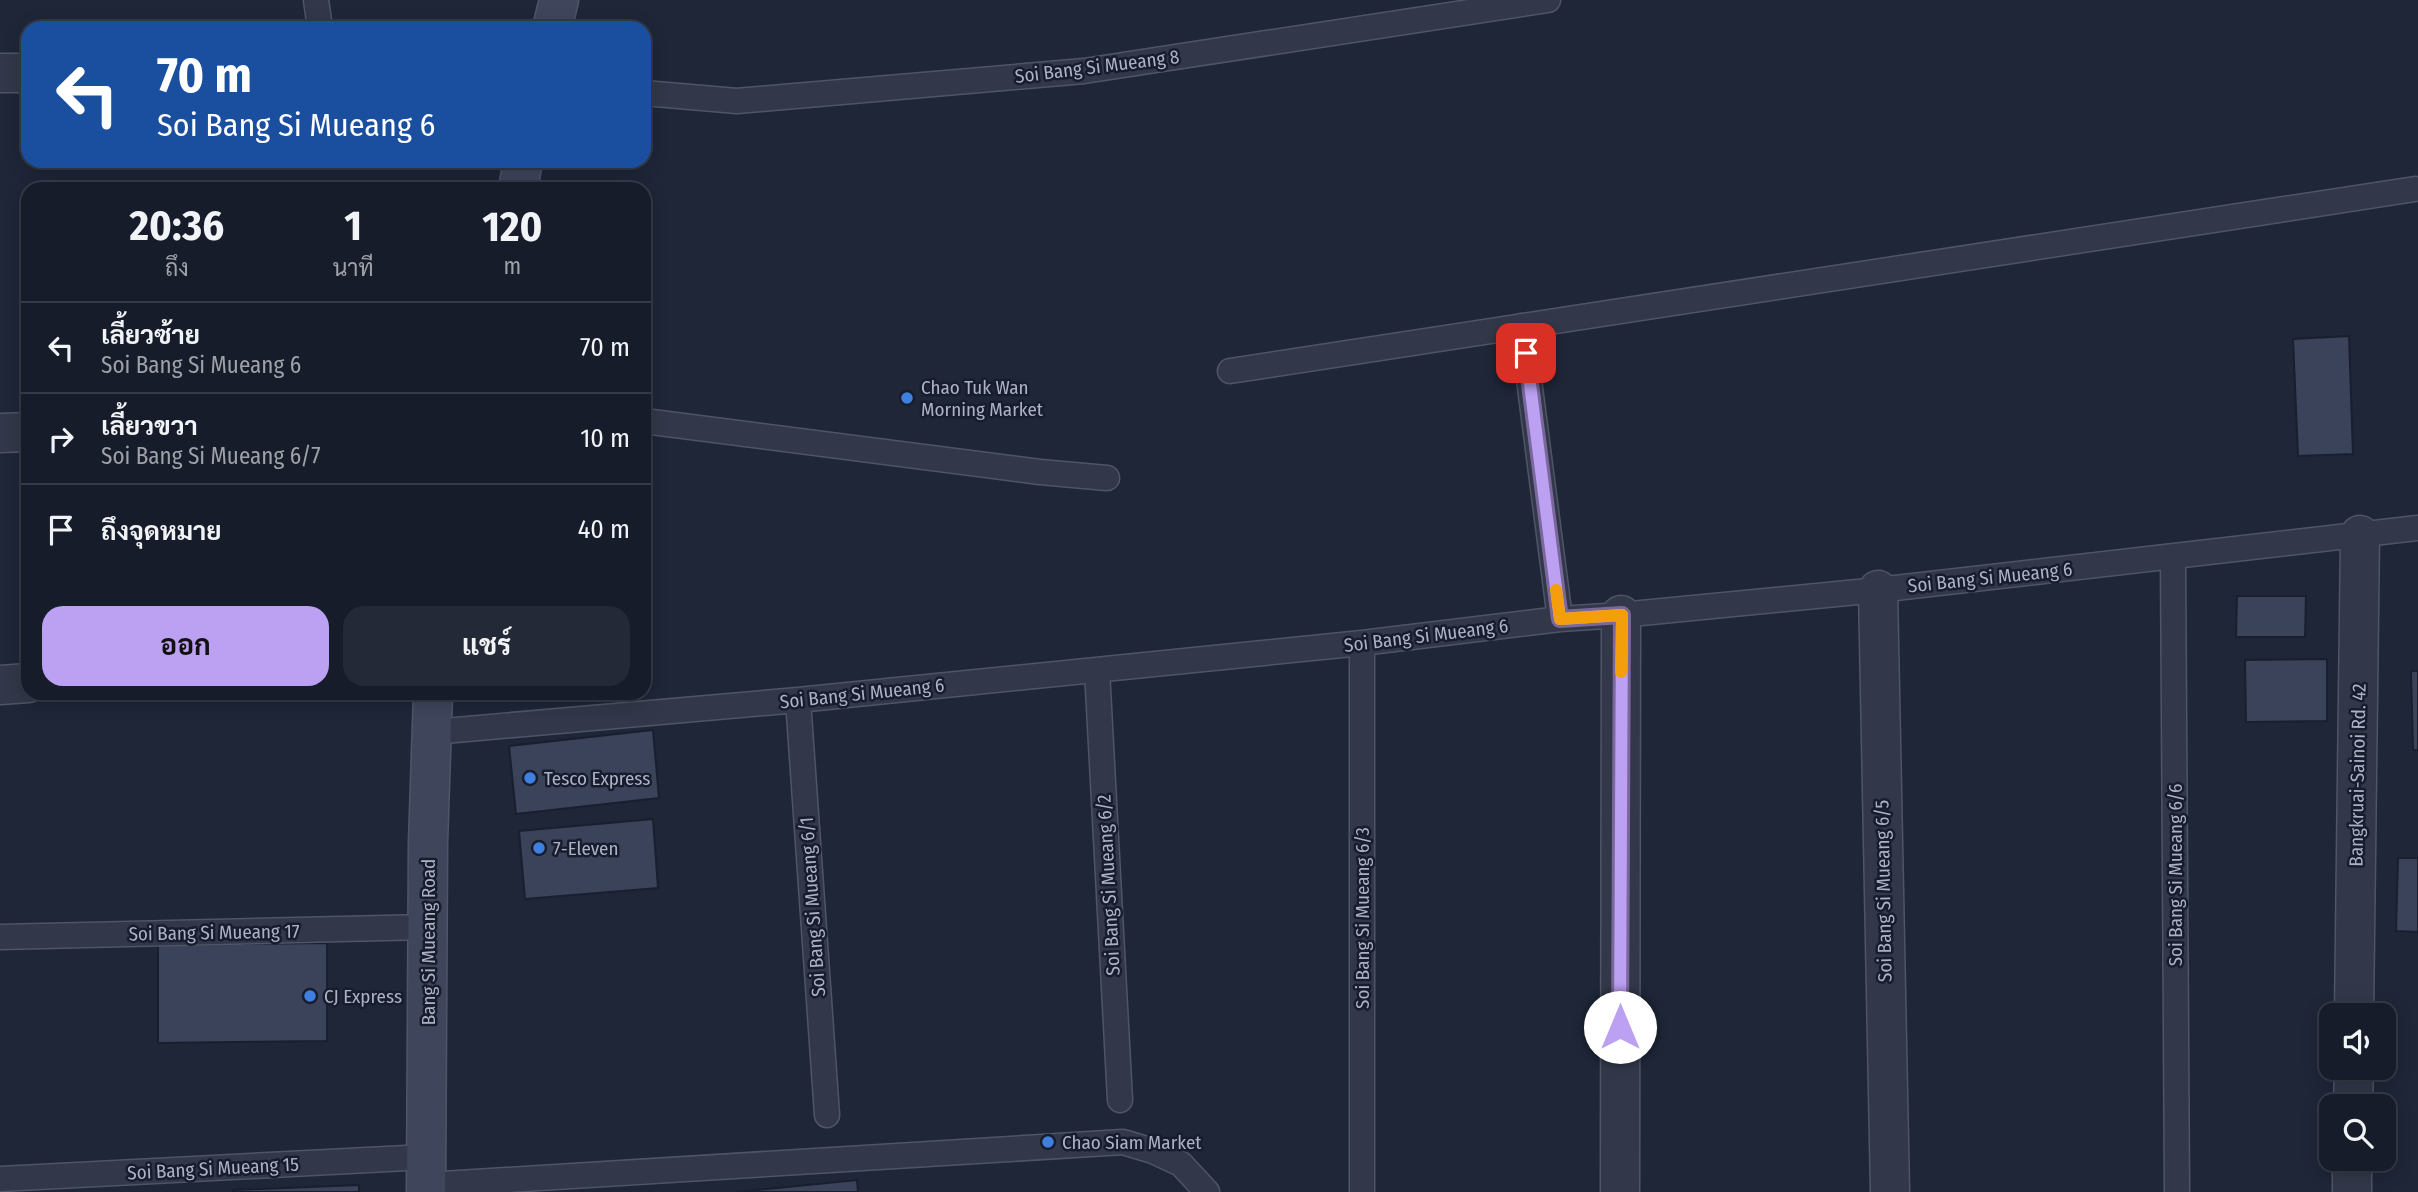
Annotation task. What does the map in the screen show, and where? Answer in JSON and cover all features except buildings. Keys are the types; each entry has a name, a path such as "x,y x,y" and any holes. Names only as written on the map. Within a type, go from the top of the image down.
{"street":[{"path":"554,21 559,0"},
{"path":"0,73 21,73"},
{"path":"0,433 21,432"},
{"name":"Bangkruai-Sainoi Rd. 42","path":"2354,1003 2360,535"},
{"name":"Soi Bang Si Mueang 6/5","path":"1878,590 1890,1192"},
{"path":"1620,1192 1622,615"},
{"path":"0,685 21,684"},
{"name":"Bang Si Mueang Road","path":"426,1178 428,843 433,700"},
{"path":"2352,1171 2352,1192"}],"lane":[{"path":"316,0 319,21"},
{"name":"Soi Bang Si Mueang 8","path":"651,94 737,101 1084,71 1548,0"},
{"path":"1230,371 2415,189"},
{"path":"1522,326 1560,619"},
{"path":"651,422 1040,472 1107,478"},
{"name":"Soi Bang Si Mueang 6","path":"433,732 798,700 1362,643 1560,619 1878,590 2418,528"},
{"name":"Soi Bang Si Mueang 6/6","path":"2173,557 2177,1192"},
{"name":"Soi Bang Si Mueang 6/3","path":"1362,643 1363,1192"},
{"name":"Soi Bang Si Mueang 6/2","path":"1097,670 1120,1100"},
{"name":"Soi Bang Si Mueang 6/1","path":"798,700 827,1115"},
{"name":"Soi Bang Si Mueang 17","path":"0,937 428,927"},
{"name":"Soi Bang Si Mueang 15","path":"0,1179 426,1178 1124,1142 1153,1150 1181,1164 1207,1192"}],"slow traffic":[{"path":"1556,590 1560,619 1622,615 1621,672"}],"place":[{"name":"Chao Tuk Wan Morning Market","path":"907,398"},
{"name":"Tesco Express","path":"530,778"},
{"name":"7-Eleven","path":"539,848"},
{"name":"CJ Express","path":"310,996"},
{"name":"Chao Siam Market","path":"1048,1142"}],"route":[{"path":"1526,353 1560,619 1622,615 1620,1027"}]}
